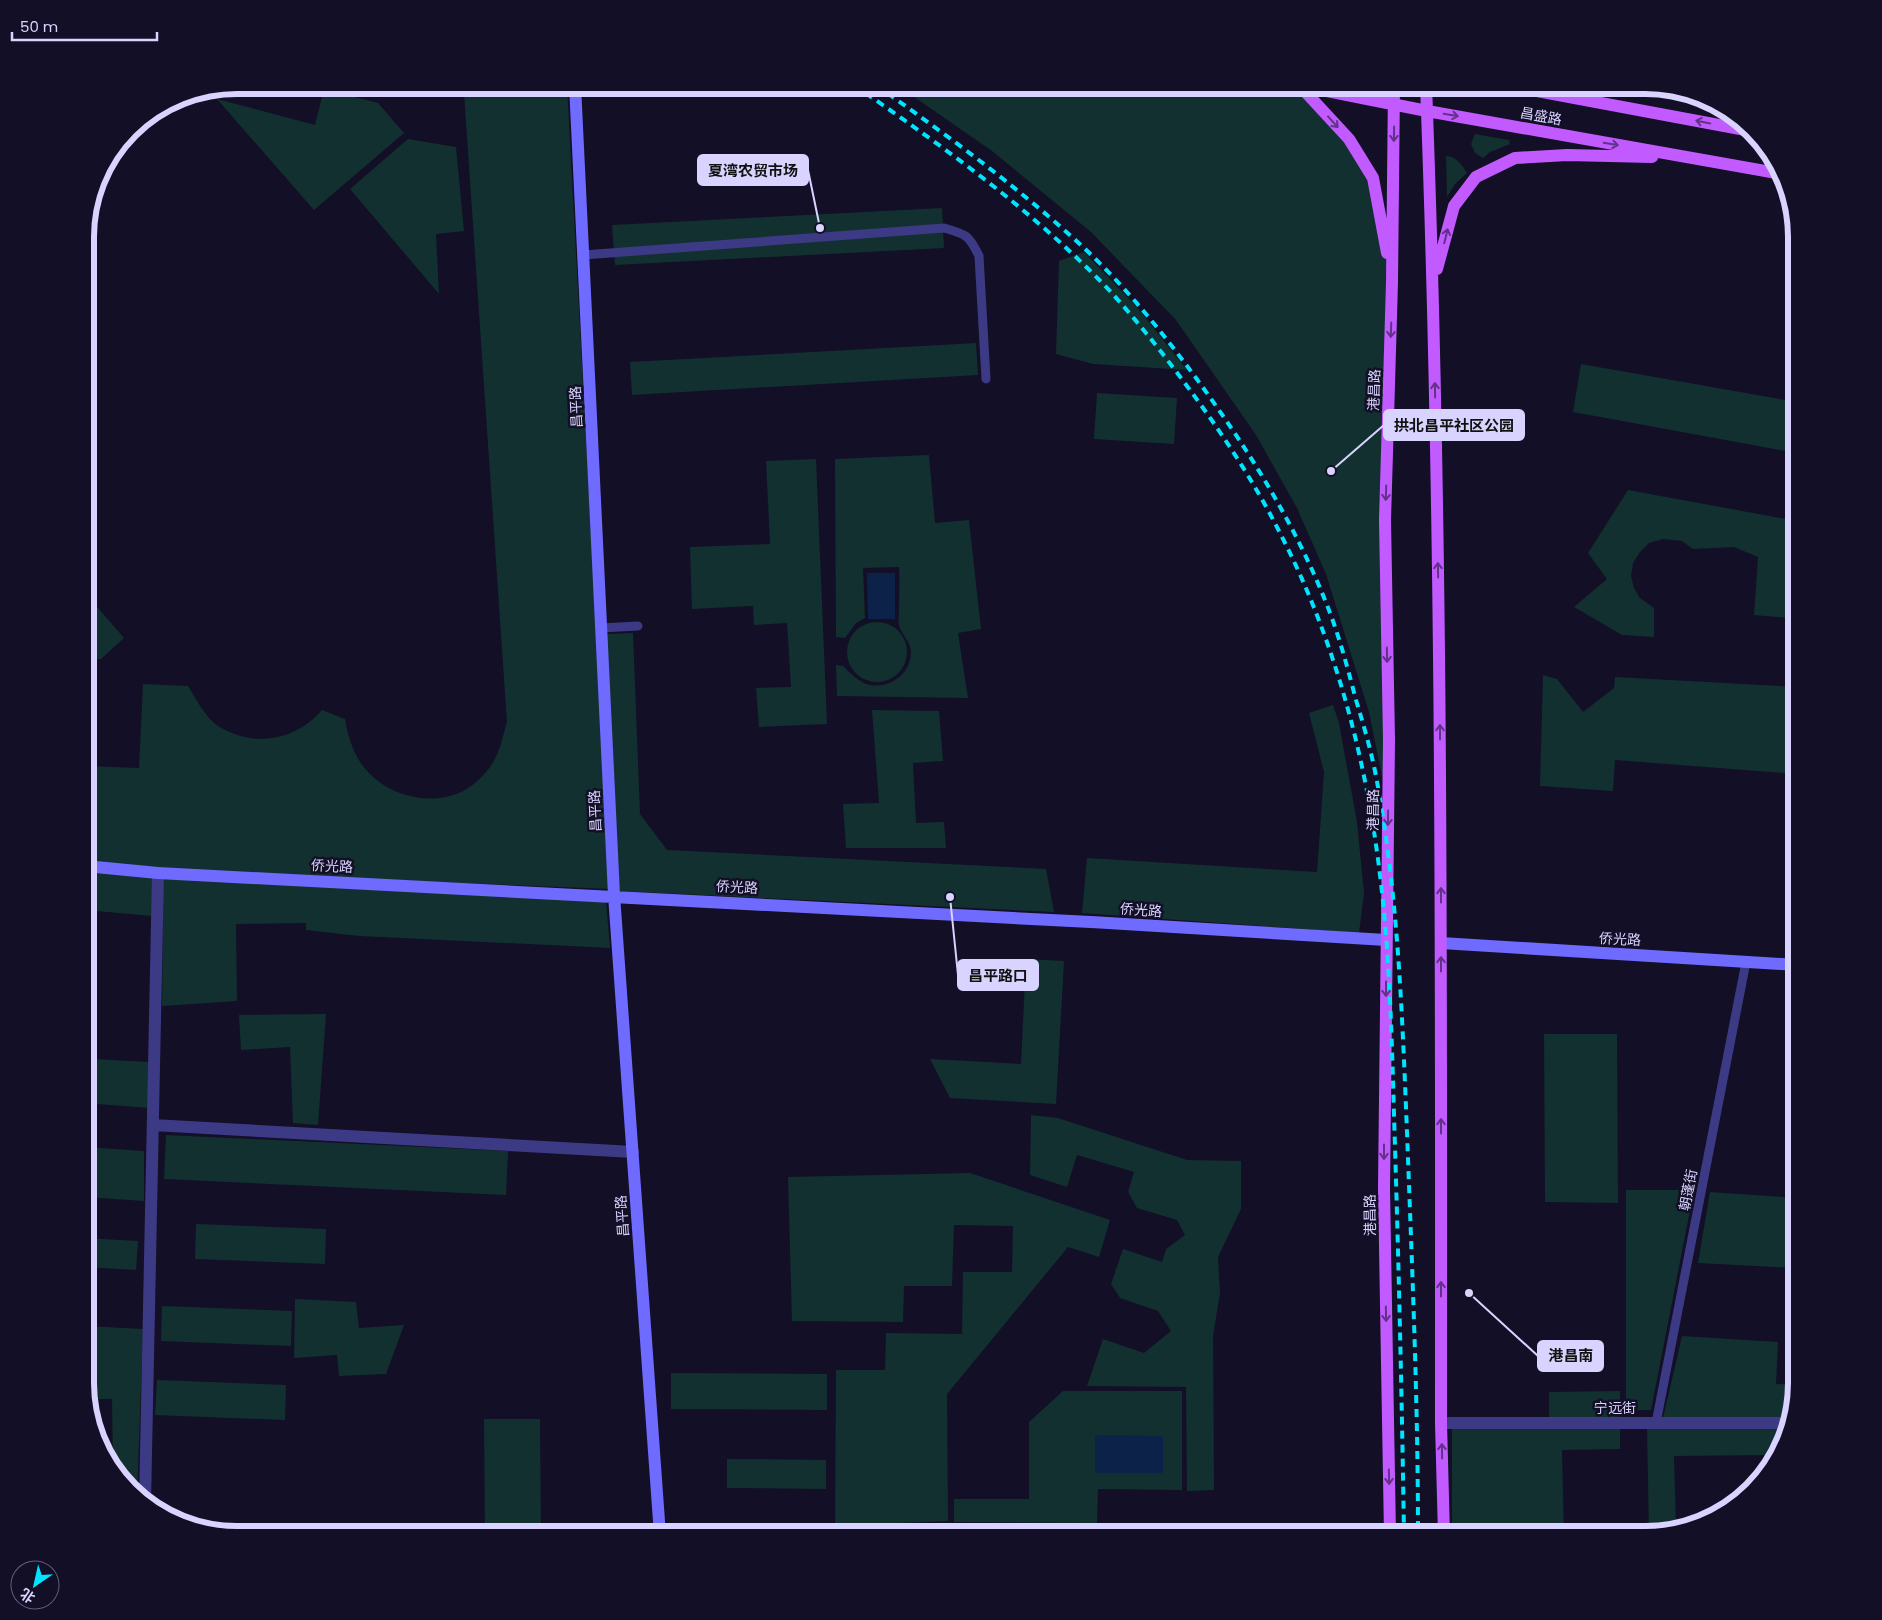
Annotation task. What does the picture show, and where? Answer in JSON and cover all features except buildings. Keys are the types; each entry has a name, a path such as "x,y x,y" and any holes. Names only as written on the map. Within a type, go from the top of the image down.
{"main road":[{"path":"1306,94 1349,139 1373,178 1392,282"},
{"name":"昌盛路","path":"1341,94 1772,172"},
{"name":"港昌路","path":"1390,1526 1384,1189 1389,740 1385,520 1392,282 1394,94"},
{"path":"1426,94 1434,284 1440,651 1441,1423 1444,1526"},
{"name":"昌盛路","path":"1553,94 1739,129"},
{"path":"1434,284 1454,206 1476,177 1515,158 1567,155 1693,158"}],"street":[{"name":"昌平路","path":"575,94 614,895 659,1526"},
{"name":"侨光路","path":"94,867 158,873 614,895 1386,940"},
{"path":"145,1493 158,873"},
{"name":"侨光路","path":"1441,943 1788,964"},
{"path":"153,1125 632,1152"},
{"name":"宁远街","path":"1441,1423 1782,1423"}],"lane":[{"path":"583,255 944,228 960,232 971,240 979,256 986,379"},
{"path":"601,628 638,626"},
{"name":"朝蓬街","path":"1656,1423 1746,962"}],"green space":[{"path":"323,94 343,94 378,103 404,133 314,210 217,99 315,125"},
{"path":"464,94 567,94 610,889 159,871 94,865 94,766 139,768 143,684 188,686 201,708 213,722 231,733 245,737 273,738 286,734 299,729 322,710 345,719 353,748 360,762 370,774 388,788 422,798 445,797 469,788 480,779 494,761 507,722"},
{"path":"910,94 1304,94 1348,140 1372,179 1392,281 1387,801 1369,712 1326,574 1297,508 1256,435 1176,320 1091,232 992,151"},
{"path":"1475,134 1509,140 1510,144 1490,152 1483,158 1475,153 1471,144"},
{"path":"408,139 456,147 464,231 436,234 439,294 350,189"},
{"path":"1446,156 1456,159 1467,173 1455,184 1447,197"},
{"path":"942,208 944,248 615,265 612,225"},
{"path":"1084,252 1136,306 1187,370 1093,364 1056,354 1059,261"},
{"path":"976,343 978,375 632,395 630,362"},
{"path":"1581,364 1788,400 1788,451 1573,412"},
{"path":"1097,393 1177,398 1174,444 1094,439"},
{"path":"929,455 935,523 969,520 981,629 958,633 968,698 837,696 836,665 843,666 864,683 880,685 895,680 902,675 910,661 911,648 900,629 899,623 899,567 863,568 865,618 856,623 845,638 836,637 835,459"},
{"path":"816,459 827,724 759,727 756,688 791,687 787,623 754,625 753,606 692,609 690,547 770,544 766,461"},
{"path":"1628,490 1788,519 1788,618 1754,615 1758,557 1734,547 1693,549 1682,541 1663,539 1649,543 1640,552 1633,563 1631,576 1634,588 1640,598 1654,608 1654,637 1622,635 1574,607 1607,579 1588,553"},
{"path":"94,603 124,638 101,659 94,659"},
{"path":"871,622 883,622 894,627 902,635 907,646 905,664 894,677 883,682 871,682 860,677 852,669 847,658 847,646 852,635 860,627"},
{"path":"633,633 640,814 667,850 1046,869 1054,912 618,891 606,634"},
{"path":"1543,675 1557,679 1583,712 1614,688 1615,677 1788,687 1788,773 1615,760 1613,791 1540,786"},
{"path":"1333,705 1339,723 1357,822 1364,893 1359,933 1082,913 1087,858 1317,872 1324,772 1309,713"},
{"path":"872,710 939,711 943,761 913,763 916,823 944,822 946,848 846,848 843,804 879,803"},
{"path":"94,872 606,901 610,948 359,936 306,930 306,923 236,924 237,1001 162,1006 163,917 94,911"},
{"path":"1026,959 1064,961 1056,1104 950,1098 930,1059 1021,1064"},
{"path":"326,1014 318,1125 293,1123 290,1047 241,1050 239,1015"},
{"path":"1544,1034 1617,1034 1618,1203 1545,1202"},
{"path":"94,1059 149,1062 149,1108 94,1104"},
{"path":"1031,1115 1058,1118 1187,1160 1241,1161 1241,1209 1218,1257 1220,1293 1213,1336 1214,1490 1187,1491 1186,1387 1087,1386 1103,1339 1144,1353 1171,1331 1158,1311 1120,1298 1111,1284 1123,1249 1162,1262 1166,1249 1185,1235 1177,1220 1137,1208 1128,1192 1134,1172 1077,1155 1067,1187 1030,1175"},
{"path":"166,1135 508,1151 506,1195 164,1179"},
{"path":"94,1148 144,1151 144,1201 94,1198"},
{"path":"970,1173 1110,1220 1099,1257 1068,1247 947,1394 948,1521 901,1523 901,1526 835,1526 836,1370 885,1370 886,1333 962,1334 963,1272 1012,1272 1013,1226 954,1225 952,1286 904,1286 903,1322 792,1321 788,1177"},
{"path":"1626,1190 1694,1190 1651,1410 1626,1410"},
{"path":"1710,1192 1788,1197 1788,1268 1698,1263"},
{"path":"196,1224 326,1229 325,1264 195,1259"},
{"path":"94,1239 138,1241 136,1270 94,1268"},
{"path":"295,1299 356,1302 359,1328 404,1325 386,1374 339,1376 337,1355 294,1358"},
{"path":"162,1306 292,1311 291,1346 161,1341"},
{"path":"94,1326 143,1329 137,1485 123,1470 113,1455 112,1399 95,1399"},
{"path":"1682,1336 1778,1342 1776,1384 1788,1385 1783,1418 1663,1418"},
{"path":"671,1373 827,1374 827,1410 671,1409"},
{"path":"157,1380 286,1385 285,1420 155,1415"},
{"path":"1063,1391 1182,1391 1182,1490 1098,1489 1097,1523 954,1522 954,1499 1029,1499 1029,1422"},
{"path":"1620,1391 1620,1449 1562,1450 1564,1526 1452,1526 1452,1425 1549,1428 1549,1392"},
{"path":"484,1419 540,1419 541,1526 485,1526"},
{"path":"1647,1427 1781,1428 1769,1455 1674,1456 1676,1522 1649,1526"},
{"path":"727,1459 826,1460 826,1489 727,1488"},
{"path":"1567,1523 1639,1524 1639,1526 1567,1526"}],"water":[{"path":"867,573 895,573 895,619 868,619"},
{"path":"1095,1435 1163,1436 1163,1473 1095,1473"}],"railway":[{"path":"867,94 955,157 1020,208 1082,263 1121,303 1175,370 1236,456 1260,495 1281,535 1317,616 1346,700 1357,744 1374,831 1384,909 1392,1045 1404,1526"},
{"path":"888,94 1008,183 1058,225 1099,262 1143,310 1196,378 1255,465 1306,556 1333,621 1369,744 1375,771 1383,816 1394,906 1401,996 1413,1283 1418,1526"}],"place":[{"name":"夏湾农贸市场","path":"820,228"},
{"name":"拱北昌平社区公园","path":"1331,471"},
{"name":"昌平路口","path":"950,897"},
{"name":"港昌南","path":"1469,1293"}]}
